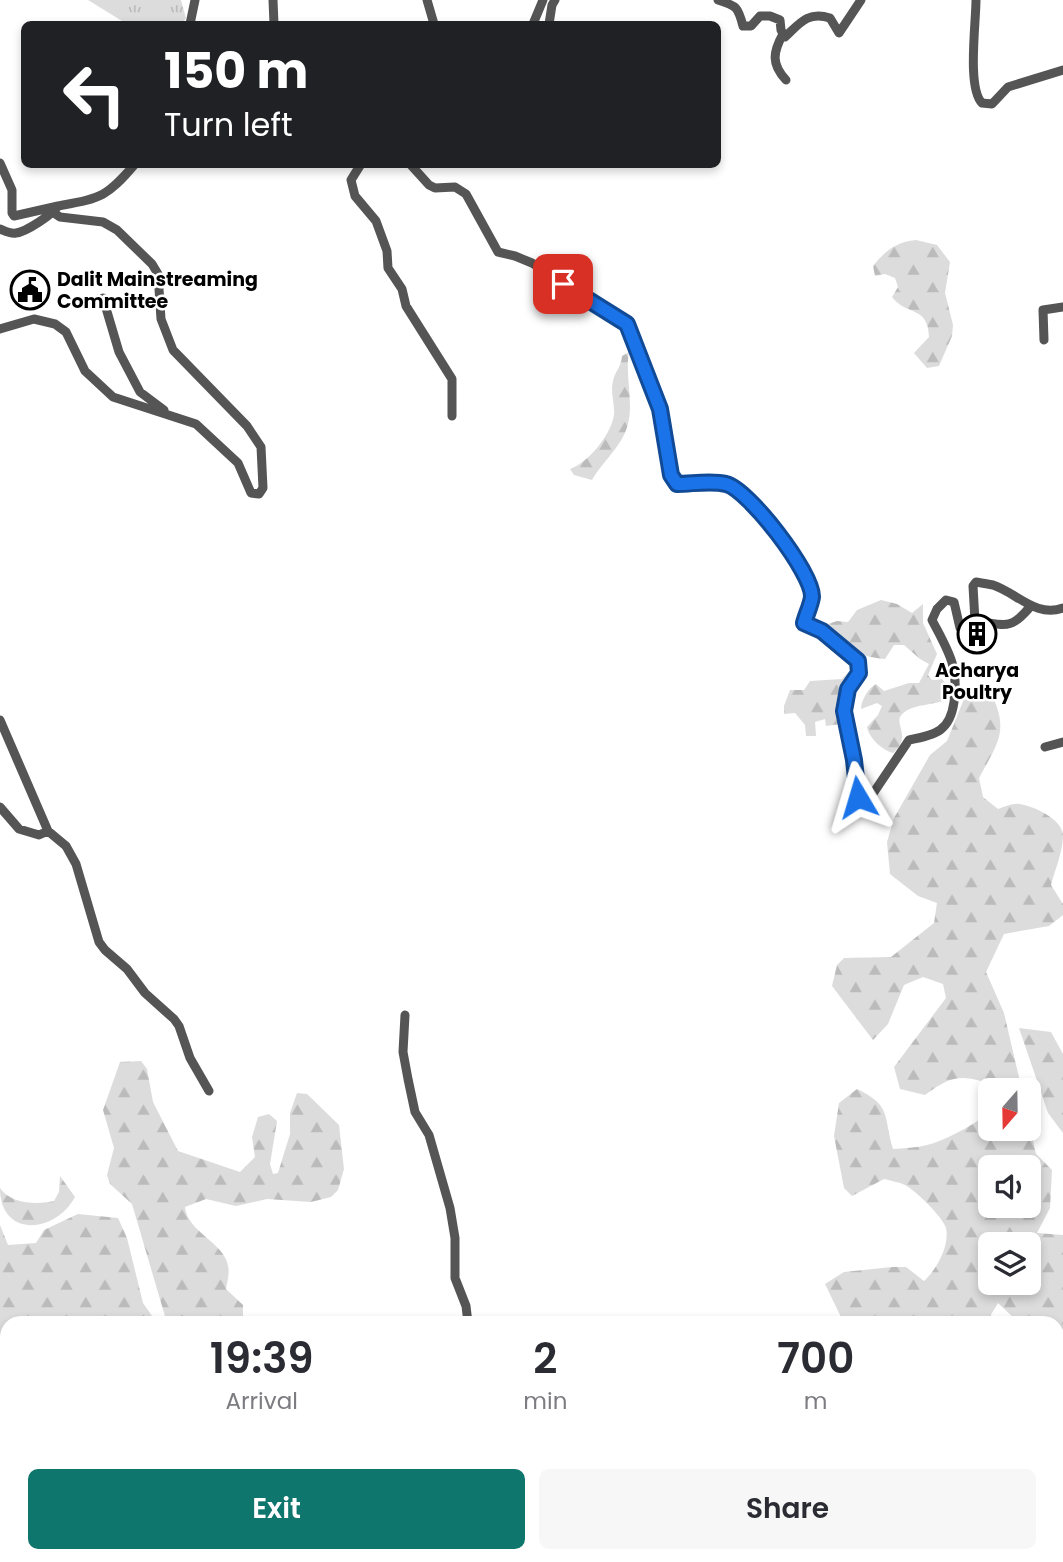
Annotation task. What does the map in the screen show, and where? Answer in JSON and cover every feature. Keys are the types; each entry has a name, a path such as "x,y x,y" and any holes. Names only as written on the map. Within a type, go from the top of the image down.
{"street":[{"path":"191,21 195,0"},
{"path":"273,0 274,21"},
{"path":"427,0 433,21"},
{"path":"534,21 543,0"},
{"path":"549,21 555,0"},
{"path":"718,0 736,6 743,26 751,26 760,16 780,20 783,34 775,60 776,70 786,80"},
{"path":"783,34 785,37 803,18 820,15 830,18 839,33 861,0"},
{"path":"976,0 973,35 975,86 976,97 982,103 992,104 1008,87 1063,70"},
{"path":"0,163 12,190 12,213 15,216 56,209 110,192 131,168"},
{"path":"358,168 351,180 355,196 376,221 387,251 388,268 402,289 406,306 452,379 452,416"},
{"path":"414,168 435,188 455,187 466,194 498,252 532,263 627,324 660,409 671,475 677,484 728,484 740,492 772,527 801,565 812,597 804,623 822,631 858,661 859,673 848,689 844,711 858,797 868,801 909,740 935,733 947,726 957,681 955,667 932,620 937,609 946,600 954,602 960,628 966,633 975,621 973,586 976,582 993,585 1030,607 1057,610 1063,608"},
{"path":"0,229 17,234 56,209"},
{"path":"0,328 34,319 55,324 66,332 85,370 113,397 197,424 238,463 251,493 258,494 263,488 261,447 247,426 173,350 161,319 158,274 152,264 117,230 103,222 60,217 56,209"},
{"path":"103,298 119,352 140,392 169,414"},
{"path":"1044,340 1043,310 1063,307"},
{"path":"975,621 1003,625 1017,622 1030,607"},
{"path":"0,720 48,831 66,846 76,864 99,942 104,950 127,969 140,988 174,1019 190,1058 209,1091"},
{"path":"1045,747 1063,742"},
{"path":"0,807 19,828 39,835 48,831"},
{"path":"405,1015 403,1052 408,1079 415,1112 429,1135 450,1208 455,1238 455,1278 467,1316"}],"green space":[{"path":"88,0 181,0 186,18 184,21 122,21"},
{"path":"916,240 937,245 950,262 945,293 953,325 952,336 939,366 927,368 914,353 929,337 925,320 892,297 898,287 895,278 885,274 875,276 873,266 892,248"},
{"path":"629,352 630,415 624,435 592,480 574,475 570,469 591,455 612,423 613,381 622,356"},
{"path":"881,600 897,604 912,613 923,604 923,623 937,654 928,675 932,680 942,679 951,691 951,697 945,700 904,712 899,720 901,742 893,753 877,743 867,727 882,706 877,703 861,709 864,699 870,688 876,684 884,691 909,683 919,683 929,664 904,645 894,645 885,659 860,654 841,643 828,630 828,624 848,622 857,610"},
{"path":"853,667 839,702 841,724 826,726 825,719 815,722 816,736 806,736 805,725 795,713 784,714 790,690 804,690 810,681 842,679"},
{"path":"987,686 999,715 999,735 979,778 983,797 998,809 1017,804 1032,807 1053,819 1061,829 1063,841 1051,885 1063,904 1063,915 1049,926 1004,934 986,972 1004,1013 1019,1078 953,1079 925,1095 900,1089 894,1067 946,998 943,984 923,977 904,985 888,1024 873,1040 832,986 837,965 844,958 891,957 934,923 937,903 918,896 890,874 887,842 894,818 930,755 947,741 968,689"},
{"path":"1019,1028 1051,1032 1063,1054 1063,1133 1048,1113 1041,1092 1041,1078 1036,1078"},
{"path":"141,1061 147,1069 153,1102 178,1151 240,1172 255,1157 252,1137 258,1117 269,1114 277,1121 270,1164 273,1174 278,1173 290,1134 290,1113 297,1093 307,1094 339,1125 344,1169 338,1190 331,1197 311,1202 267,1199 236,1206 206,1199 185,1207 192,1224 225,1258 229,1272 226,1289 243,1305 243,1316 165,1316 132,1204 110,1184 107,1175 114,1148 103,1110 120,1062"},
{"path":"857,1089 881,1106 893,1149 923,1146 942,1140 978,1120 978,1141 1033,1141 1037,1155 978,1155 978,1218 1041,1218 1041,1159 1052,1170 1050,1208 1038,1232 978,1232 978,1295 1041,1295 1041,1233 1063,1235 1063,1316 1012,1316 998,1303 990,1316 840,1316 825,1284 844,1272 892,1267 906,1267 924,1281 941,1257 947,1235 944,1223 934,1211 905,1185 884,1179 852,1196 844,1188 834,1136 839,1103"},
{"path":"60,1176 75,1197 55,1218 42,1224 30,1225 18,1223 9,1216 2,1204 0,1188 17,1200 33,1203 54,1201 59,1192"},
{"path":"78,1214 118,1218 127,1238 143,1303 152,1316 0,1316 0,1225 8,1245 36,1243 44,1230"}],"place":[{"name":"Dalit Mainstreaming Committee","path":"30,290"},
{"name":"Acharya Poultry","path":"977,634"}],"route":[{"path":"563,284 627,324 660,409 671,475 677,484 716,482 728,484 740,492 772,527 801,565 808,579 812,597 804,623 822,631 858,661 859,673 848,689 844,711 858,797"}]}
